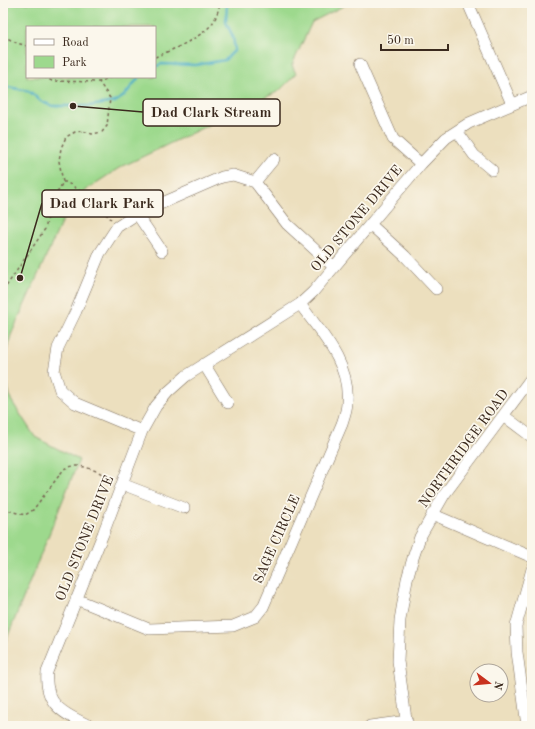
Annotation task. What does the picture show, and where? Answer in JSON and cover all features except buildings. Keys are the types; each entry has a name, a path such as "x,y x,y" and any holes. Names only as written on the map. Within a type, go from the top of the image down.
{"street":[{"path":"468,3 512,104"},
{"path":"360,64 393,139 421,164"},
{"name":"OLD STONE DRIVE","path":"90,726 61,712 54,704 46,682 50,659 76,599 142,431 156,406 168,392 186,376 300,304 371,225 421,164 446,138 469,123 532,96"},
{"path":"457,131 474,155 492,170"},
{"path":"255,182 274,159"},
{"path":"142,431 75,403 60,390 54,371 58,348 76,311 100,253 117,227 137,214 222,177 233,175 255,182 287,224 334,266"},
{"path":"137,214 162,251"},
{"path":"371,225 405,256 436,289"},
{"name":"SAGE CIRCLE","path":"76,599 149,629 233,626 255,617 263,607 342,424 347,403 343,372 336,354 300,304"},
{"path":"204,364 228,403"},
{"name":"NORTHRIDGE ROAD","path":"407,723 398,661 400,620 407,578 413,558 432,514 444,495 532,378"},
{"path":"504,416 532,437"},
{"path":"122,483 184,508"},
{"path":"432,514 532,557"},
{"path":"527,726 517,652 516,626 532,569"},
{"path":"370,726 407,723"}],"path":[{"path":"156,57 177,48 210,27 216,17 220,3"},
{"path":"3,36 26,46"},
{"path":"46,78 52,81 66,82 99,82 109,78"},
{"path":"3,291 45,229 52,202 63,182 59,161 61,148 66,137 75,132 83,131 92,134 102,132 107,126 110,98 99,82"},
{"path":"63,182 66,182 87,195 117,227"},
{"path":"3,509 25,515 33,510 64,469 70,466 81,465 122,483"}],"green space":[{"path":"3,3 349,3 312,22 292,65 296,74 279,91 119,168 84,191 62,221 11,335 5,357 6,379 11,400 35,437 79,460 3,648"}],"waterway":[{"path":"156,66 161,64 196,65 225,60 235,50 233,37 226,22 227,3"},
{"path":"3,86 29,91 42,102 53,106 89,106 115,102 124,96 138,78"}],"place":[{"name":"Dad Clark Stream","path":"73,106"},
{"name":"Dad Clark Park","path":"20,278"}]}
